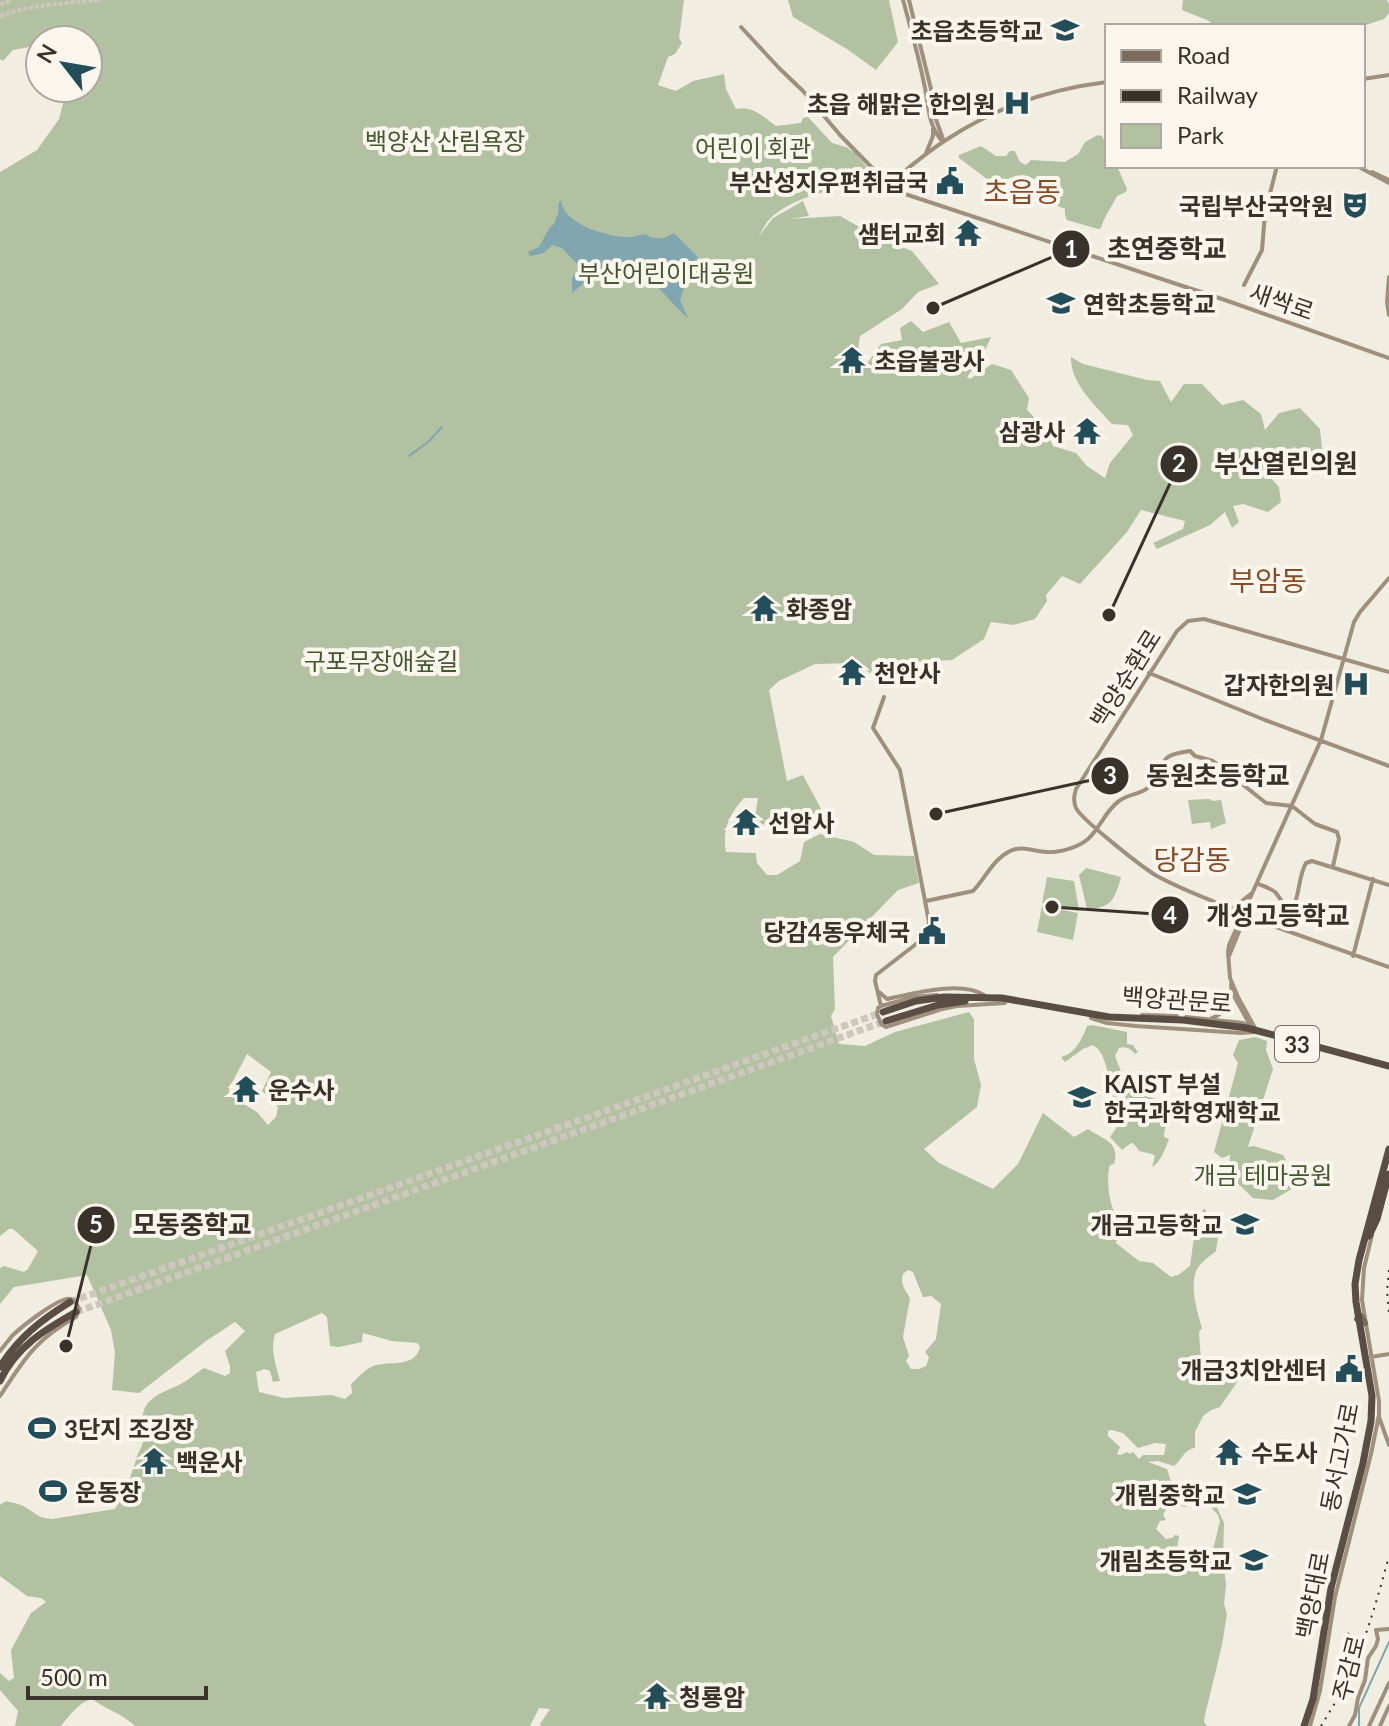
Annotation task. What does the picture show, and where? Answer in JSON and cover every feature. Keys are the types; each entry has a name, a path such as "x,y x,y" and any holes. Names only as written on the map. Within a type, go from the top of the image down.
{"highway":[{"name":"33","path":"882,1009 944,997 1004,1001 1092,1016 1204,1022 1247,1028 1389,1068"},
{"name":"33","path":"886,1021 959,1001 1004,1001"},
{"name":"동서고가로","path":"1306,1726 1314,1708 1334,1588 1374,1423 1374,1394 1358,1294 1359,1273 1388,1155"},
{"path":"1366,1241 1377,1219 1389,1173"},
{"path":"0,1367 20,1339 70,1302"},
{"path":"0,1381 26,1344 76,1312"}],"main road":[{"path":"906,0 926,90 928,114 943,142"},
{"path":"906,0 943,142"},
{"path":"741,27 883,179"},
{"path":"1365,79 1389,75"},
{"path":"892,181 943,142 1005,108 1069,88 1105,82"},
{"path":"924,156 933,136 933,125"},
{"path":"940,130 949,133 961,131"},
{"path":"1244,285 1262,250 1265,213 1276,168"},
{"path":"1361,168 1389,181"},
{"path":"889,178 894,185 888,194 881,192 879,186 883,179 889,178"},
{"name":"새싹로","path":"893,190 1225,300 1387,358"},
{"path":"1389,277 1389,315"},
{"path":"1204,1022 1226,1010 1231,1001 1229,945 1321,740 1354,622 1389,578"},
{"name":"백양순환로","path":"1389,672 1198,619 1188,621 1180,627 1149,673 1075,792 1074,799 1078,811 1096,829 1157,876 1244,915 1389,967"},
{"path":"1149,673 1389,766"},
{"path":"882,1009 875,978 878,972 917,944 926,934 929,924 900,770 873,728 884,697"},
{"path":"926,901 973,891 994,863 1013,850 1055,851 1083,842 1120,800 1153,784 1166,756 1190,751 1195,756 1213,761 1266,803 1292,806 1315,824 1337,832 1339,839 1333,866"},
{"path":"1258,884 1273,890 1283,903 1291,907 1296,902 1299,877 1306,863 1312,861 1389,885"},
{"path":"1353,956 1373,879"},
{"path":"1232,909 1254,891"},
{"path":"1230,978 1257,1032"},
{"path":"876,987 887,999 923,991 967,989 1004,1001"},
{"path":"1232,992 1240,1010 1257,1032"},
{"path":"984,995 932,995 897,1001 878,1008 877,1014 881,1024 886,1027 942,1009 1004,1001"},
{"name":"백양관문로","path":"1092,1016 1107,1023 1136,1026 1257,1032"},
{"name":"백양관문로","path":"1204,1022 1243,1023 1257,1032 1389,1068"},
{"name":"백양대로","path":"1306,1726 1330,1585 1369,1423 1371,1400 1357,1324 1353,1275 1389,1142"},
{"path":"1389,1173 1365,1262 1362,1294 1380,1423 1389,1445"},
{"path":"0,1351 21,1328 51,1307 67,1298 76,1303 79,1309 76,1317 58,1327 33,1348 0,1396"},
{"path":"1357,1324 1360,1315 1365,1323"},
{"path":"1371,1357 1388,1354"},
{"path":"1371,1400 1379,1415"},
{"path":"1369,1423 1380,1423"},
{"name":"백양대로","path":"1306,1726 1320,1691 1337,1586 1380,1423"},
{"path":"1373,1444 1385,1442 1389,1445"},
{"name":"주감로","path":"1349,1726 1365,1680 1368,1658 1378,1639 1376,1630 1389,1629"},
{"path":"1389,1685 1386,1694 1389,1699"},
{"path":"1369,1726 1389,1685"},
{"path":"1380,1726 1389,1706"}],"green space":[{"name":"구포무장애숲길","path":"0,0 684,0 679,38 682,43 675,54 668,57 658,85 676,91 693,81 724,74 726,89 736,109 753,110 776,126 801,123 803,118 808,117 832,143 855,153 877,179 875,187 835,190 798,201 772,217 759,236 773,218 803,201 809,216 790,219 840,216 879,238 912,251 939,284 918,292 902,309 860,336 858,350 845,360 866,365 881,344 902,340 900,328 911,321 923,332 949,322 961,343 991,337 982,357 967,377 970,379 992,364 1011,370 1029,398 1027,410 1038,428 1048,434 1053,446 1076,453 1087,466 1105,478 1110,463 1133,435 1128,425 1112,424 1085,394 1075,376 1071,357 1083,364 1160,381 1171,402 1184,384 1202,384 1222,405 1243,400 1261,414 1265,430 1279,413 1300,408 1320,429 1323,458 1294,447 1277,461 1271,478 1279,487 1281,502 1268,512 1243,504 1233,506 1239,522 1232,528 1225,512 1210,525 1157,549 1153,543 1183,529 1185,521 1141,510 1127,532 1080,584 1062,576 1046,595 1047,601 1035,619 1013,625 991,622 984,639 952,660 917,662 897,678 874,676 856,663 815,664 779,681 769,690 787,781 803,775 821,809 820,822 806,824 783,812 763,825 755,817 758,798 744,798 731,816 725,836 726,852 756,853 757,863 767,875 777,875 800,861 804,842 820,834 854,842 874,855 914,856 919,883 898,890 833,957 835,1009 831,1016 839,1044 865,1046 895,1032 969,1012 974,1019 974,1059 981,1085 977,1107 924,1149 939,1163 993,1189 1018,1164 1043,1113 1074,1137 1088,1129 1112,1145 1115,1156 1114,1164 1109,1168 1108,1181 1118,1224 1116,1243 1139,1261 1153,1263 1171,1277 1190,1266 1195,1230 1204,1208 1219,1231 1216,1251 1199,1266 1194,1283 1202,1328 1199,1332 1201,1361 1217,1367 1247,1367 1251,1371 1238,1381 1220,1407 1203,1416 1195,1432 1195,1448 1174,1466 1158,1461 1148,1462 1167,1469 1175,1485 1189,1495 1185,1507 1172,1502 1163,1514 1166,1520 1160,1521 1156,1529 1166,1539 1179,1536 1177,1562 1195,1565 1211,1558 1220,1521 1209,1505 1216,1505 1224,1523 1224,1604 1227,1614 1205,1715 1207,1726 541,1726 550,1709 539,1708 530,1726 135,1726 92,1699 79,1706 61,1726 15,1726 18,1711 0,1690 0,1673 9,1681 14,1678 11,1650 31,1613 46,1602 27,1596 0,1576 0,1505 6,1501 52,1519 115,1509 143,1443 142,1420 146,1405 204,1368 225,1376 230,1373 225,1351 245,1331 235,1322 139,1393 112,1390 115,1353 111,1330 87,1275 14,1287 0,1304 0,1268 4,1266 24,1272 38,1251 13,1229 0,1236 0,172 37,150 59,119 63,104 104,104 104,24 24,24 24,48 13,50 3,61 0,59","holes":["247,1054 271,1072 262,1091 278,1107 276,1117 268,1125 257,1112 229,1095 229,1087","908,1270 913,1272 923,1297 931,1296 941,1304 936,1339 925,1352 929,1357 926,1366 919,1369 911,1369 906,1361 909,1356 903,1337 910,1298 902,1278","322,1313 327,1317 330,1346 362,1342 363,1333 420,1346 413,1358 407,1361 366,1370 351,1384 352,1393 345,1399 331,1395 284,1398 259,1392 256,1372 265,1369 270,1371 273,1382 280,1381 273,1352 275,1334","1111,1430 1123,1433 1138,1448 1155,1443 1166,1444 1164,1455 1143,1455 1139,1459 1133,1452 1117,1454 1120,1447 1108,1436"]},
{"path":"788,0 889,0 898,42 876,70 793,17"},
{"path":"1183,0 1387,0 1389,4 1389,13 1384,19 1365,25 1213,24 1182,10"},
{"path":"1102,136 1105,142 1105,168 1118,168 1127,189 1117,196 1098,229 1067,220 1065,209 1053,204 1049,194 1035,179 1016,177 1000,184 991,182 959,158 959,155 981,146 996,156 1006,156 1010,151 1015,151 1020,162 1026,165 1031,160 1065,162 1078,154 1085,142"},
{"path":"1188,800 1221,800 1226,823 1211,829 1210,822 1192,824"},
{"path":"1086,868 1121,877 1114,897 1102,907 1087,909 1079,875"},
{"path":"1047,877 1074,881 1079,911 1042,903"},
{"path":"1042,906 1078,913 1073,940 1037,932"},
{"path":"1087,1026 1127,1032 1127,1044 1133,1045 1138,1052 1135,1054 1121,1047 1115,1056 1127,1087 1161,1103 1165,1111 1175,1118 1166,1128 1164,1137 1169,1139 1160,1159 1152,1167 1155,1156 1139,1151 1131,1143 1122,1150 1110,1137 1123,1118 1106,1083 1109,1076 1100,1051 1093,1045 1065,1062 1061,1057 1074,1049"},
{"name":"개금 테마공원","path":"1255,1037 1267,1041 1266,1050 1273,1069 1248,1147 1283,1155 1294,1174 1289,1177 1295,1187 1273,1200 1253,1198 1229,1175 1230,1155 1222,1158 1214,1152 1238,1063 1233,1055 1239,1040"}],"water":[{"path":"561,201 570,217 601,232 623,237 645,234 660,238 674,233 698,257 692,263 680,300 688,318 647,277 623,271 585,282 572,293 572,278 580,267 562,248 552,245 544,253 530,256 528,252 539,247 554,224"}],"waterway":[{"path":"409,456 442,427"},
{"path":"1359,1726 1359,1708 1389,1642"}],"tunnel":[{"path":"0,4 12,0"},
{"path":"0,16 38,6 102,0"},
{"path":"70,1302 883,1012"},
{"path":"76,1312 886,1021"}],"railway":[{"path":"1389,1270 1389,1314"},
{"path":"1321,1726 1354,1665 1389,1556"},
{"path":"1334,1689 1349,1631"}],"place":[{"name":"초읍초등학교","path":"1065,30"},
{"name":"초읍 해맑은 한의원","path":"1017,103"},
{"name":"부산성지우편취급국","path":"950,181"},
{"name":"국립부산국악원","path":"1355,205"},
{"name":"샘터교회","path":"968,233"},
{"name":"연학초등학교","path":"1061,303"},
{"name":"초연중학교","path":"933,308"},
{"name":"초읍불광사","path":"852,360"},
{"name":"삼광사","path":"1087,431"},
{"name":"화종암","path":"764,608"},
{"name":"부산열린의원","path":"1109,615"},
{"name":"천안사","path":"852,672"},
{"name":"갑자한의원","path":"1356,684"},
{"name":"동원초등학교","path":"936,814"},
{"name":"선암사","path":"746,822"},
{"name":"개성고등학교","path":"1052,907"},
{"name":"당감4동우체국","path":"932,931"},
{"name":"운수사","path":"246,1089"},
{"name":"KAIST 부설 한국과학영재학교","path":"1082,1097"},
{"name":"개금고등학교","path":"1245,1224"},
{"name":"모동중학교","path":"66,1346"},
{"name":"개금3치안센터","path":"1349,1369"},
{"name":"3단지 조깅장","path":"42,1428"},
{"name":"수도사","path":"1229,1452"},
{"name":"백운사","path":"154,1461"},
{"name":"운동장","path":"53,1491"},
{"name":"개림중학교","path":"1247,1494"},
{"name":"개림초등학교","path":"1254,1560"},
{"name":"청룡암","path":"657,1696"}],"district":[{"name":"초읍동","path":"1022,191"},
{"name":"부암동","path":"1268,580"},
{"name":"당감동","path":"1192,859"}],"park label":[{"name":"백양산 산림욕장","path":"445,140"},
{"name":"어린이 회관","path":"753,147"},
{"name":"부산어린이대공원","path":"666,272"}]}
